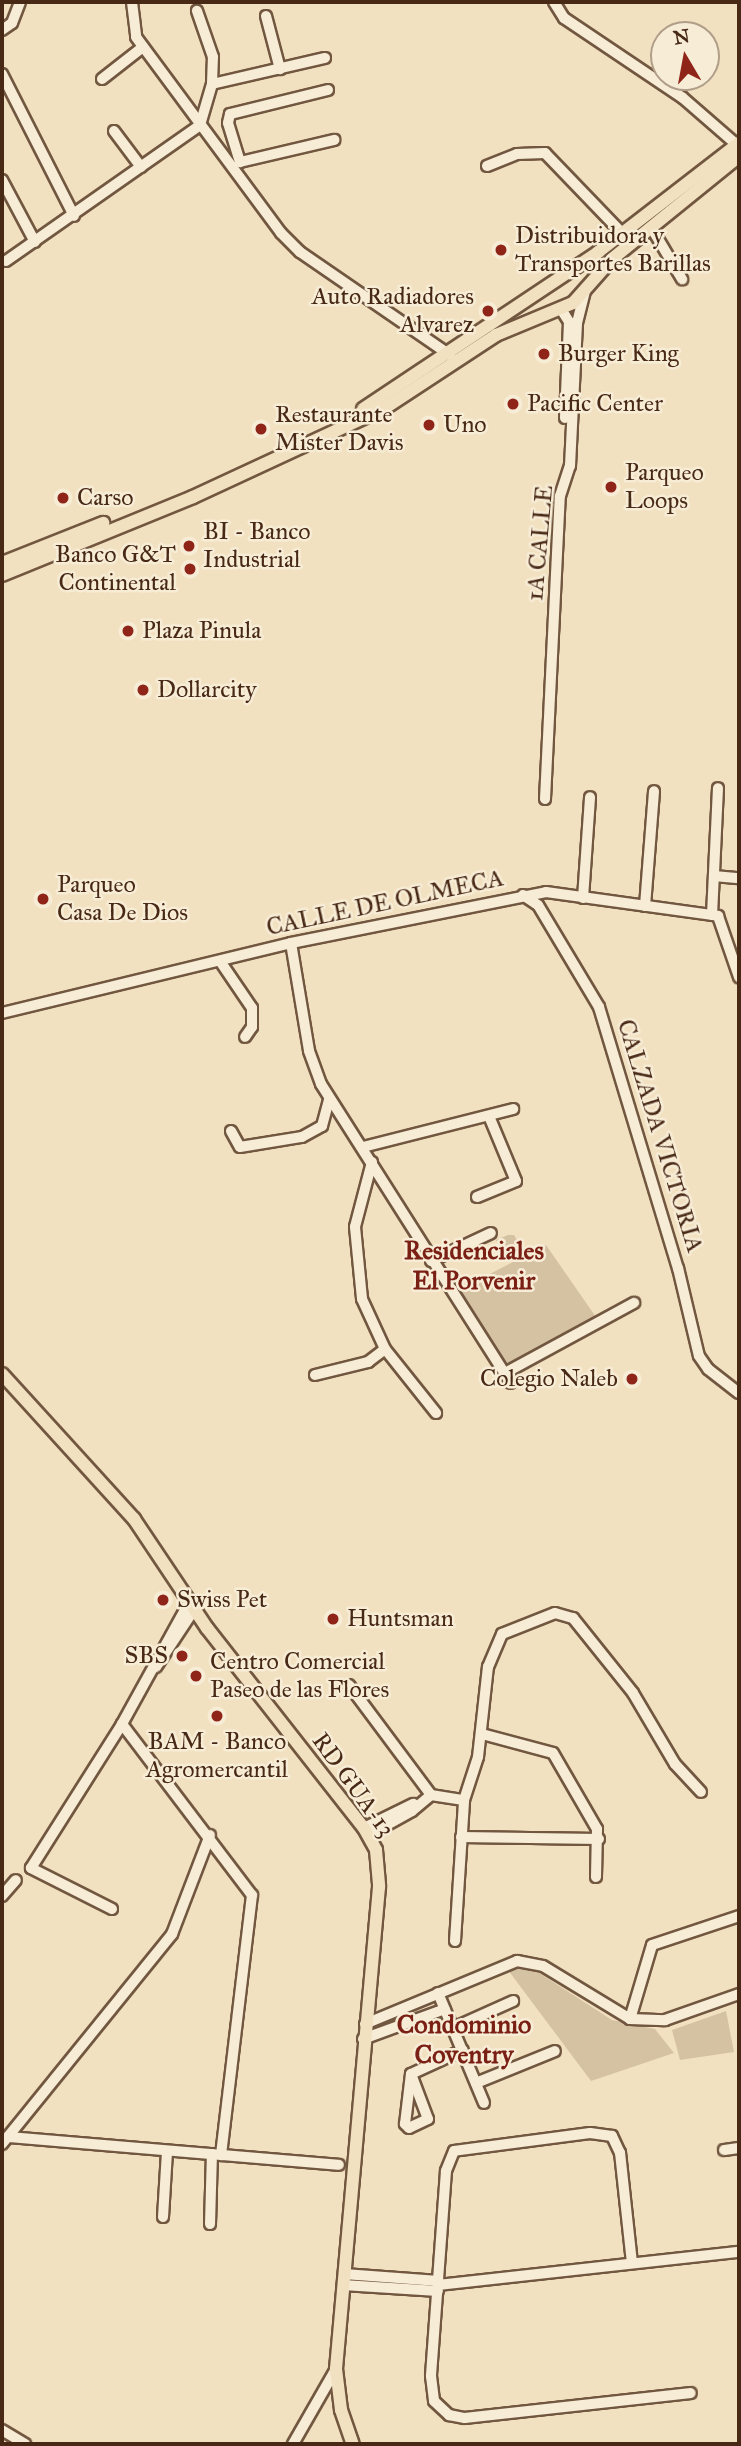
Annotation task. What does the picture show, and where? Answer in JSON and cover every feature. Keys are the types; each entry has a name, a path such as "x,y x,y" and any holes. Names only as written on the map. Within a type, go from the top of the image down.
{"main road":[{"path":"2,575 204,492 394,402 503,332 561,309 585,292 612,259 738,148"},
{"path":"2,563 261,458 372,405 450,355 623,234 738,148"},
{"path":"569,270 583,276 585,292"},
{"path":"545,287 546,302 561,309"},
{"path":"394,402 397,396 449,362 450,355"},
{"name":"RD GUA-13","path":"2,1374 134,1519 192,1605 366,1832 380,1874 363,2039 337,2369 341,2410 353,2444"}],"street":[{"path":"2,30 12,23 20,2"},
{"path":"132,2 135,31 143,47 200,125 300,252 450,355"},
{"path":"554,2 564,18 683,98 738,148"},
{"path":"6,261 74,216 200,125 212,85 213,57 197,11"},
{"path":"266,16 281,69"},
{"path":"102,79 143,47"},
{"path":"212,85 325,58"},
{"path":"2,74 74,216"},
{"path":"328,90 230,114 230,128 240,163 334,140"},
{"path":"213,140 230,128"},
{"path":"114,131 141,167"},
{"path":"487,166 525,152 545,153 623,234"},
{"path":"2,180 34,242"},
{"path":"651,227 682,279"},
{"name":"1A CALLE","path":"545,799 560,496 569,466 577,323 585,292"},
{"path":"561,309 569,323 565,418"},
{"path":"718,788 712,915 718,916 739,977"},
{"path":"646,902 654,791"},
{"path":"583,898 590,797"},
{"path":"714,876 739,878"},
{"name":"CALLE DE OLMECA","path":"2,1013 291,943 523,895 546,892 583,898 646,902 712,915"},
{"name":"CALZADA VICTORIA","path":"523,895 538,905 599,1007 678,1268 699,1356 708,1369 739,1393"},
{"path":"291,943 309,1051 329,1100 363,1147 431,1261 511,1383"},
{"path":"220,961 252,1008 252,1027 245,1037"},
{"path":"231,1131 240,1147 302,1137 322,1126 329,1100"},
{"path":"363,1147 513,1109"},
{"path":"477,1197 516,1181 489,1116"},
{"path":"372,1162 355,1227 362,1299 385,1349 436,1413"},
{"path":"431,1261 491,1233"},
{"path":"505,1373 634,1303"},
{"path":"315,1375 368,1362 385,1349"},
{"path":"112,1909 31,1868 122,1724 192,1605"},
{"path":"455,1941 464,1800 482,1734 488,1667 502,1634 555,1613 573,1618 634,1693 675,1765 701,1792"},
{"path":"349,1685 427,1797"},
{"path":"122,1724 249,1885 253,1903 216,2155 210,2224"},
{"path":"482,1734 553,1753 599,1839 596,1877"},
{"path":"366,1832 427,1797 464,1800"},
{"path":"5,2140 172,1934 210,1835"},
{"path":"461,1836 599,1839"},
{"path":"2,1896 16,1880"},
{"path":"630,2019 652,1945 739,1916"},
{"path":"365,2024 508,1962 525,1961 543,1966 630,2019 665,2020 739,1994"},
{"path":"438,1993 484,2103"},
{"path":"426,2012 438,1993"},
{"path":"453,2028 513,2001"},
{"path":"400,2009 405,2021"},
{"path":"363,2039 426,2012 445,2009"},
{"path":"411,2074 463,2050"},
{"path":"476,2083 555,2050"},
{"path":"411,2074 428,2115 425,2122 409,2128 405,2124 411,2074"},
{"path":"632,2263 619,2146 612,2136 590,2133 454,2151 446,2171 431,2386 434,2401 449,2415 465,2418 691,2393"},
{"path":"5,2140 339,2165"},
{"path":"724,2150 739,2148"},
{"path":"163,2217 167,2151"},
{"path":"344,2279 438,2286 739,2252"},
{"path":"293,2444 337,2369"},
{"path":"2,2430 25,2444"}],"shaded area":[{"path":"514,1235 524,1252 509,1260 496,1240"},
{"path":"546,1245 598,1320 505,1373 453,1293"},
{"path":"519,1967 533,1969 612,2020 655,2029 674,2053 591,2081 508,1970"},
{"path":"726,2011 734,2052 680,2060 672,2030"}],"place":[{"name":"Distribuidora y Transportes Barillas","path":"501,250"},
{"name":"Auto Radiadores Alvarez","path":"488,311"},
{"name":"Burger King","path":"544,354"},
{"name":"Pacific Center","path":"513,404"},
{"name":"Uno","path":"429,425"},
{"name":"Restaurante Mister Davis","path":"261,429"},
{"name":"Parqueo Loops","path":"611,487"},
{"name":"Carso","path":"63,498"},
{"name":"BI - Banco Industrial","path":"189,546"},
{"name":"Banco G&T Continental","path":"190,569"},
{"name":"Plaza Pinula","path":"128,631"},
{"name":"Dollarcity","path":"143,690"},
{"name":"Parqueo Casa De Dios","path":"43,899"},
{"name":"Colegio Naleb","path":"632,1379"},
{"name":"Swiss Pet","path":"163,1600"},
{"name":"Huntsman","path":"333,1619"},
{"name":"SBS","path":"182,1656"},
{"name":"Centro Comercial Paseo de las Flores","path":"196,1676"},
{"name":"BAM - Banco Agromercantil","path":"217,1716"}],"district":[{"name":"Residenciales El Porvenir","path":"474,1266"},
{"name":"Condominio Coventry","path":"464,2040"}]}
